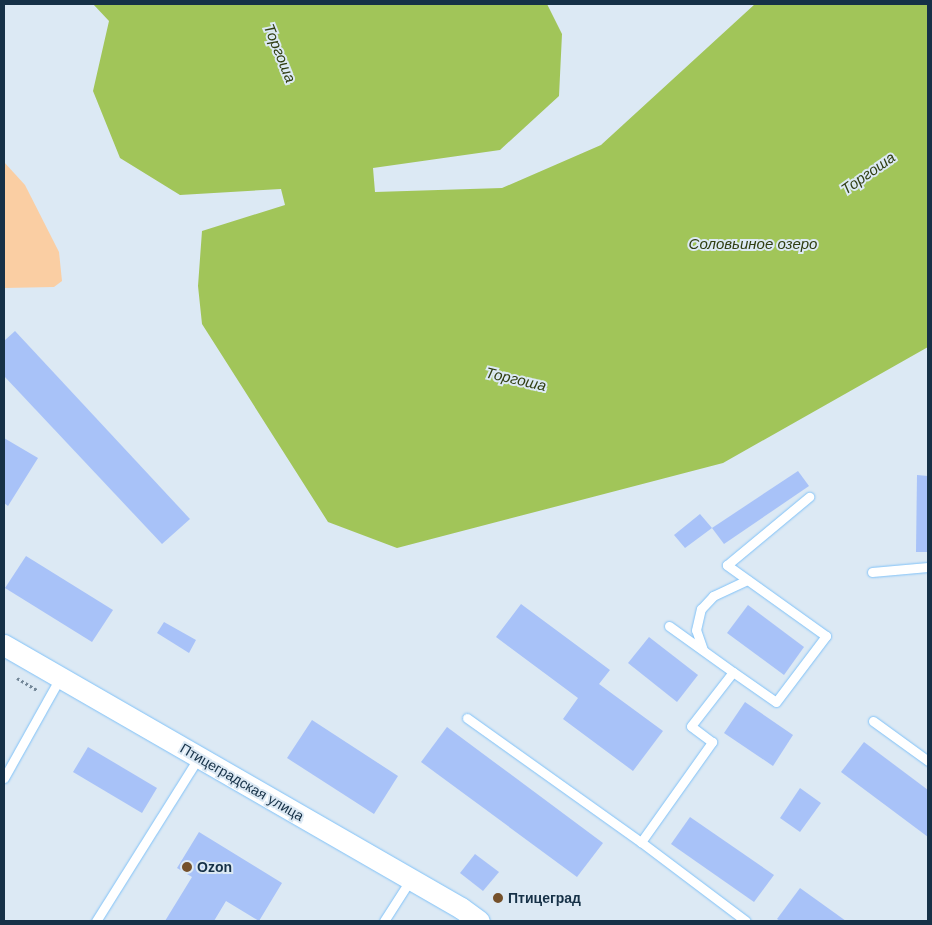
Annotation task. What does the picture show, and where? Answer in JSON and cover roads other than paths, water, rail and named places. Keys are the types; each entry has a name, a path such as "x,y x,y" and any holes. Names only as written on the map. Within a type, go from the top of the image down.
{"street":[{"name":"Птицеградская улица","path":"4,645 411,879 478,921"}],"lane":[{"path":"669,626 776,702 826,636 727,565 809,497"},
{"path":"872,572 928,567"},
{"path":"702,650 696,630 701,609 713,596 748,580"},
{"path":"642,842 712,742 691,726 733,672"},
{"path":"4,778 61,678"},
{"path":"467,718 642,842 746,921"},
{"path":"873,721 928,761"},
{"path":"96,921 199,757"},
{"path":"384,921 411,879"}],"water":[{"name":"Соловьиное озеро","path":"93,4 547,4 562,34 559,96 500,150 373,168 375,192 502,188 601,145 755,4 928,4 928,347 723,463 397,548 328,522 202,324 198,286 202,231 285,205 281,189 180,195 120,158 93,91 109,21"}],"place":[{"name":"Ozon","path":"187,867"},
{"name":"Птицеград","path":"498,898"}],"water label":[{"name":"Торгоша","path":"280,53"},
{"name":"Торгоша","path":"868,173"},
{"name":"Торгоша","path":"516,379"}]}
